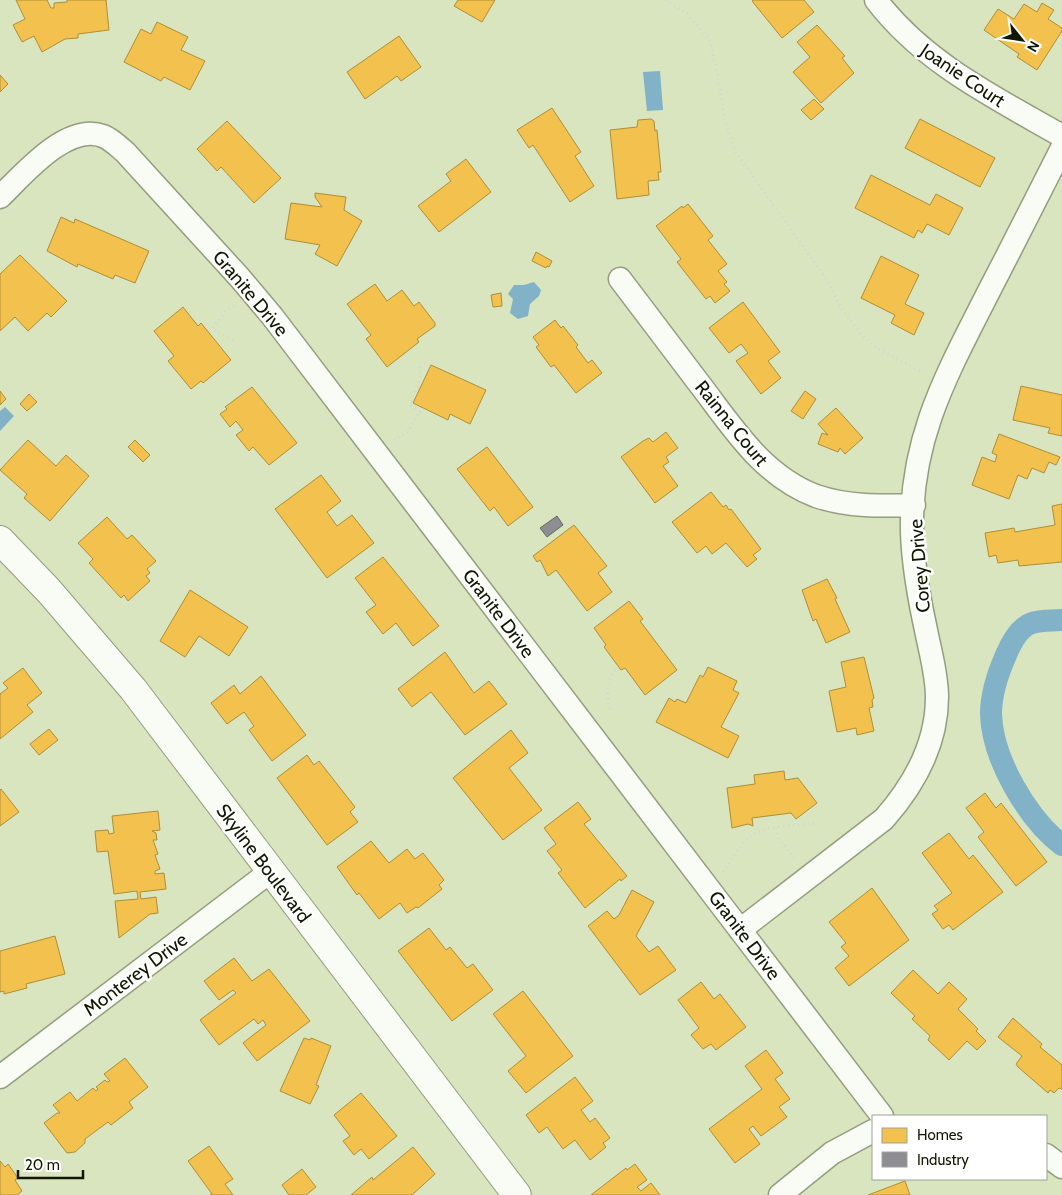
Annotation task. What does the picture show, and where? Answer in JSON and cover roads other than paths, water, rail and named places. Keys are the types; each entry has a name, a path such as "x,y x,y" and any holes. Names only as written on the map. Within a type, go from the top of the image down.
{"street":[{"name":"Joanie Court","path":"876,0 914,41 946,68 1062,136"},
{"name":"Granite Drive","path":"0,197 54,147 74,137 92,134 112,142 124,152 260,301 881,1115"},
{"name":"Corey Drive","path":"740,930 884,819 899,801 922,764 936,720 938,696 918,589 912,532 921,445 934,405 956,355 1062,148"},
{"name":"Rainna Court","path":"620,279 746,444 773,472 794,486 834,501 880,506 914,504"},
{"name":"Skyline Boulevard","path":"0,540 49,591 127,683 271,871 510,1192"},
{"name":"Monterey Drive","path":"0,1077 271,871"},
{"path":"780,1195 832,1153 872,1132"},
{"path":"1047,1156 1062,1167"}],"water":[{"path":"660,71 663,110 647,111 643,72"},
{"path":"534,282 541,290 539,296 530,304 528,316 518,319 510,313 513,299 508,294 514,285"},
{"path":"5,407 14,416 0,431 0,411"}],"waterway":[{"path":"1062,620 1032,623 1023,628 1016,636 1008,650 998,676 992,698 991,714 998,749 1014,786 1036,819 1062,845"}]}
